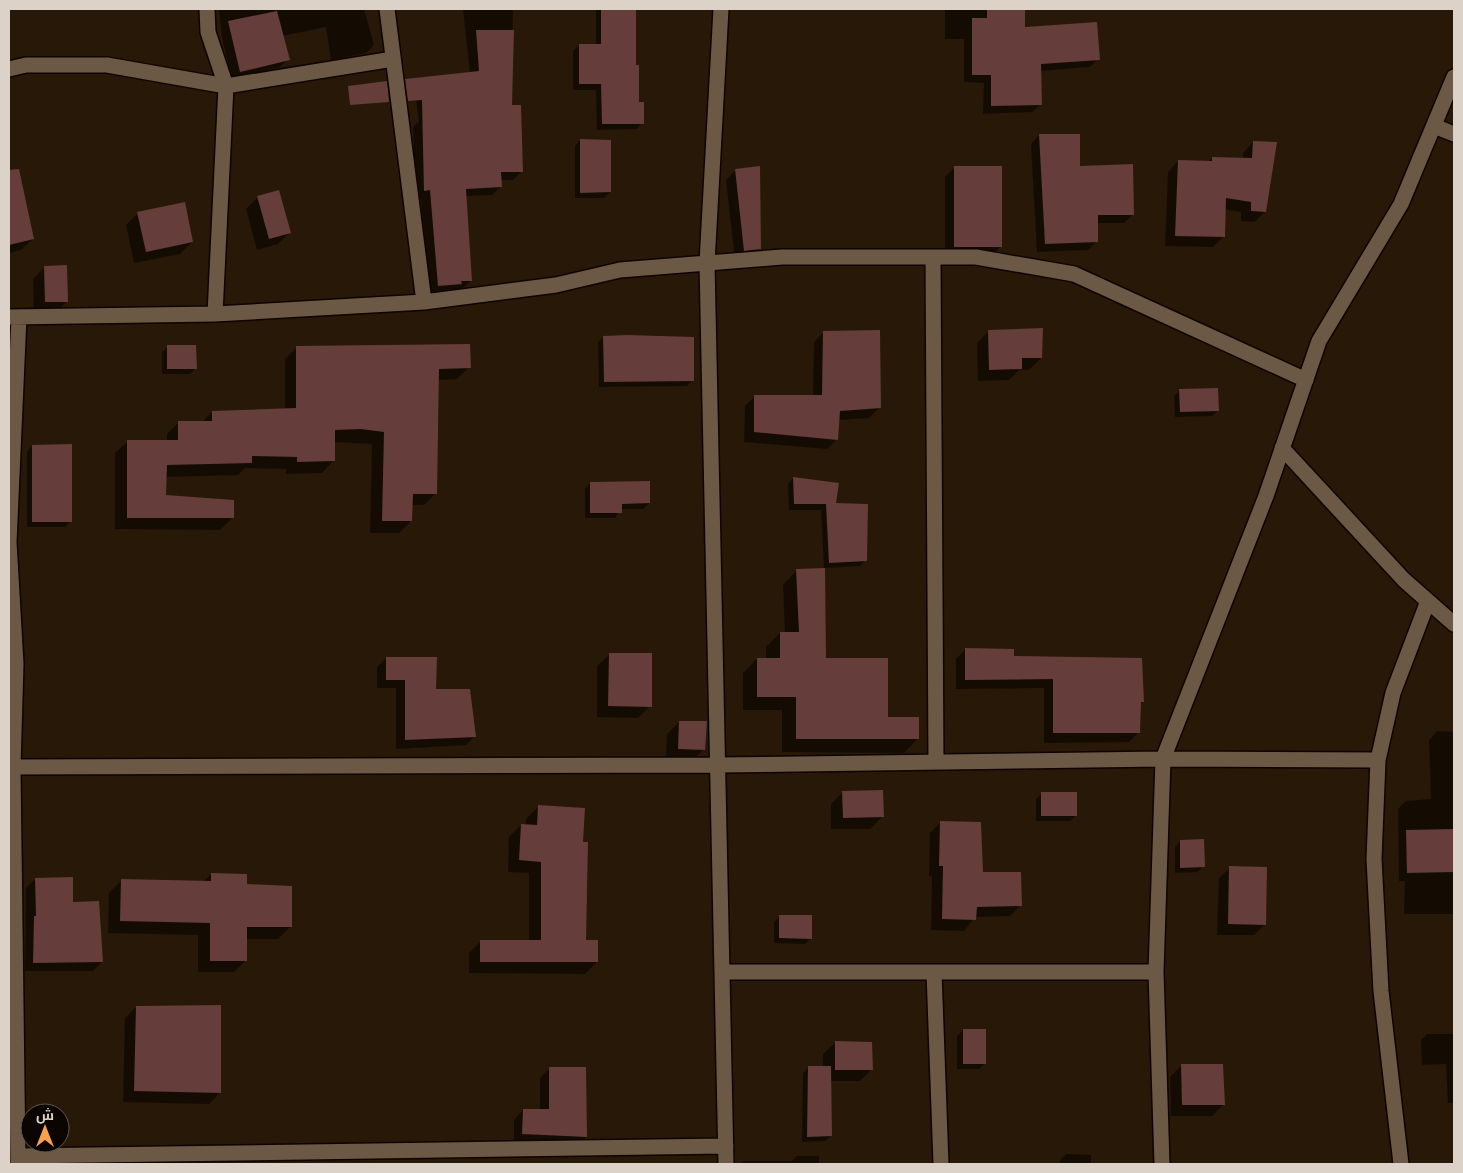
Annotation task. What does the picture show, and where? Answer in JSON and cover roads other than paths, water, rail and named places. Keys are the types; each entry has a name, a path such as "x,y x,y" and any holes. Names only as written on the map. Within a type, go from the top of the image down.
{"street":[{"path":"207,9 208,32 226,86 215,314"},
{"path":"387,9 424,302"},
{"path":"721,9 708,263 726,1164"},
{"path":"9,69 26,65 107,65 226,86 394,59"},
{"path":"1162,1164 1156,972 1163,760 1282,448 1319,340 1401,204 1454,77"},
{"path":"1434,126 1454,134"},
{"path":"726,1146 18,1160 11,767 16,664 9,542 14,317 215,314 424,302 556,285 620,270 782,257 976,257 1074,274 1306,380"},
{"path":"932,257 936,762"},
{"path":"1282,448 1404,580 1454,624"},
{"path":"1401,1164 1380,972 1374,860 1378,760 1393,693 1428,601"},
{"path":"11,767 718,765 1163,760 1378,760"},
{"path":"722,972 1156,972"},
{"path":"934,972 941,1164"}]}
